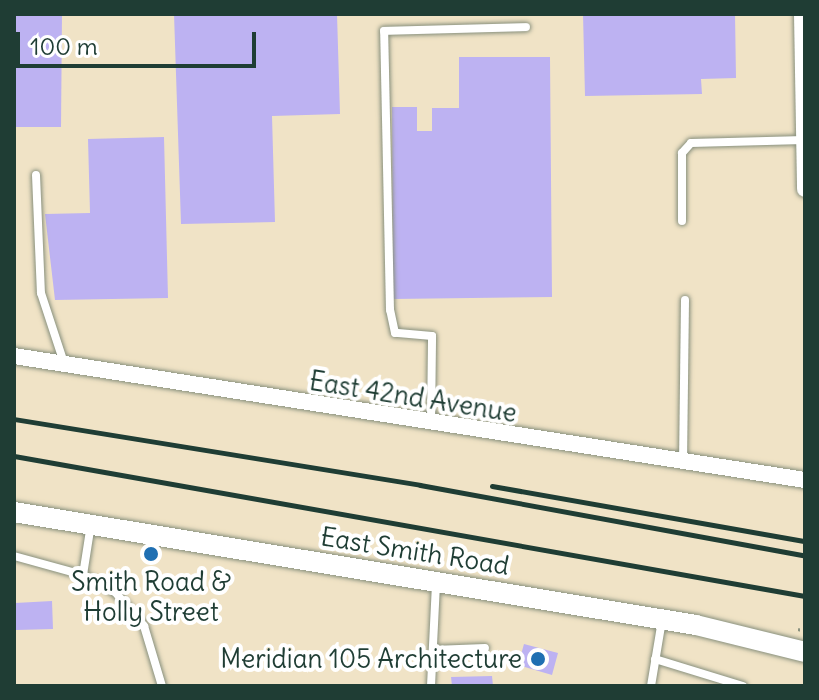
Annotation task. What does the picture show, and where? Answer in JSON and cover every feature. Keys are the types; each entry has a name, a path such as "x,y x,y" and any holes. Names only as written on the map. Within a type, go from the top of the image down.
{"street":[{"path":"802,14 805,189"},
{"name":"East 42nd Avenue","path":"14,356 683,464 805,480"},
{"name":"East Smith Road","path":"14,512 662,619 805,652"}],"lane":[{"path":"431,423 432,336 395,333 390,310 384,31 526,27"},
{"path":"682,221 682,153 691,143 804,140"},
{"path":"36,175 41,293 65,364"},
{"path":"683,464 685,300"},
{"path":"83,575 91,524"},
{"path":"14,556 83,575 115,592 144,626 162,686"},
{"path":"431,686 436,581"},
{"path":"651,686 662,619"},
{"path":"433,650 485,648"},
{"path":"655,659 743,686"}],"path":[{"path":"798,629 805,631"}],"building":[{"path":"14,14 62,14 61,127 14,127"},
{"path":"174,14 337,14 340,114 272,116 275,222 181,224"},
{"path":"583,14 735,14 736,78 701,79 702,94 585,96"},
{"path":"459,57 550,57 552,297 393,299 392,107 417,107 417,131 432,131 432,108 459,108"},
{"path":"164,137 168,298 55,300 45,214 90,213 88,139"},
{"path":"52,601 53,629 16,630 15,603"},
{"name":"Meridian 105 Architecture","path":"524,644 558,653 552,675 518,665"},
{"path":"492,676 493,686 452,686 451,677"}],"railway":[{"path":"14,419 420,485 805,556"},
{"path":"14,456 805,596"},
{"path":"492,486 805,541"}],"place":[{"name":"Smith Road & Holly Street","path":"151,554"},
{"name":"Meridian 105 Architecture","path":"538,659"}]}
